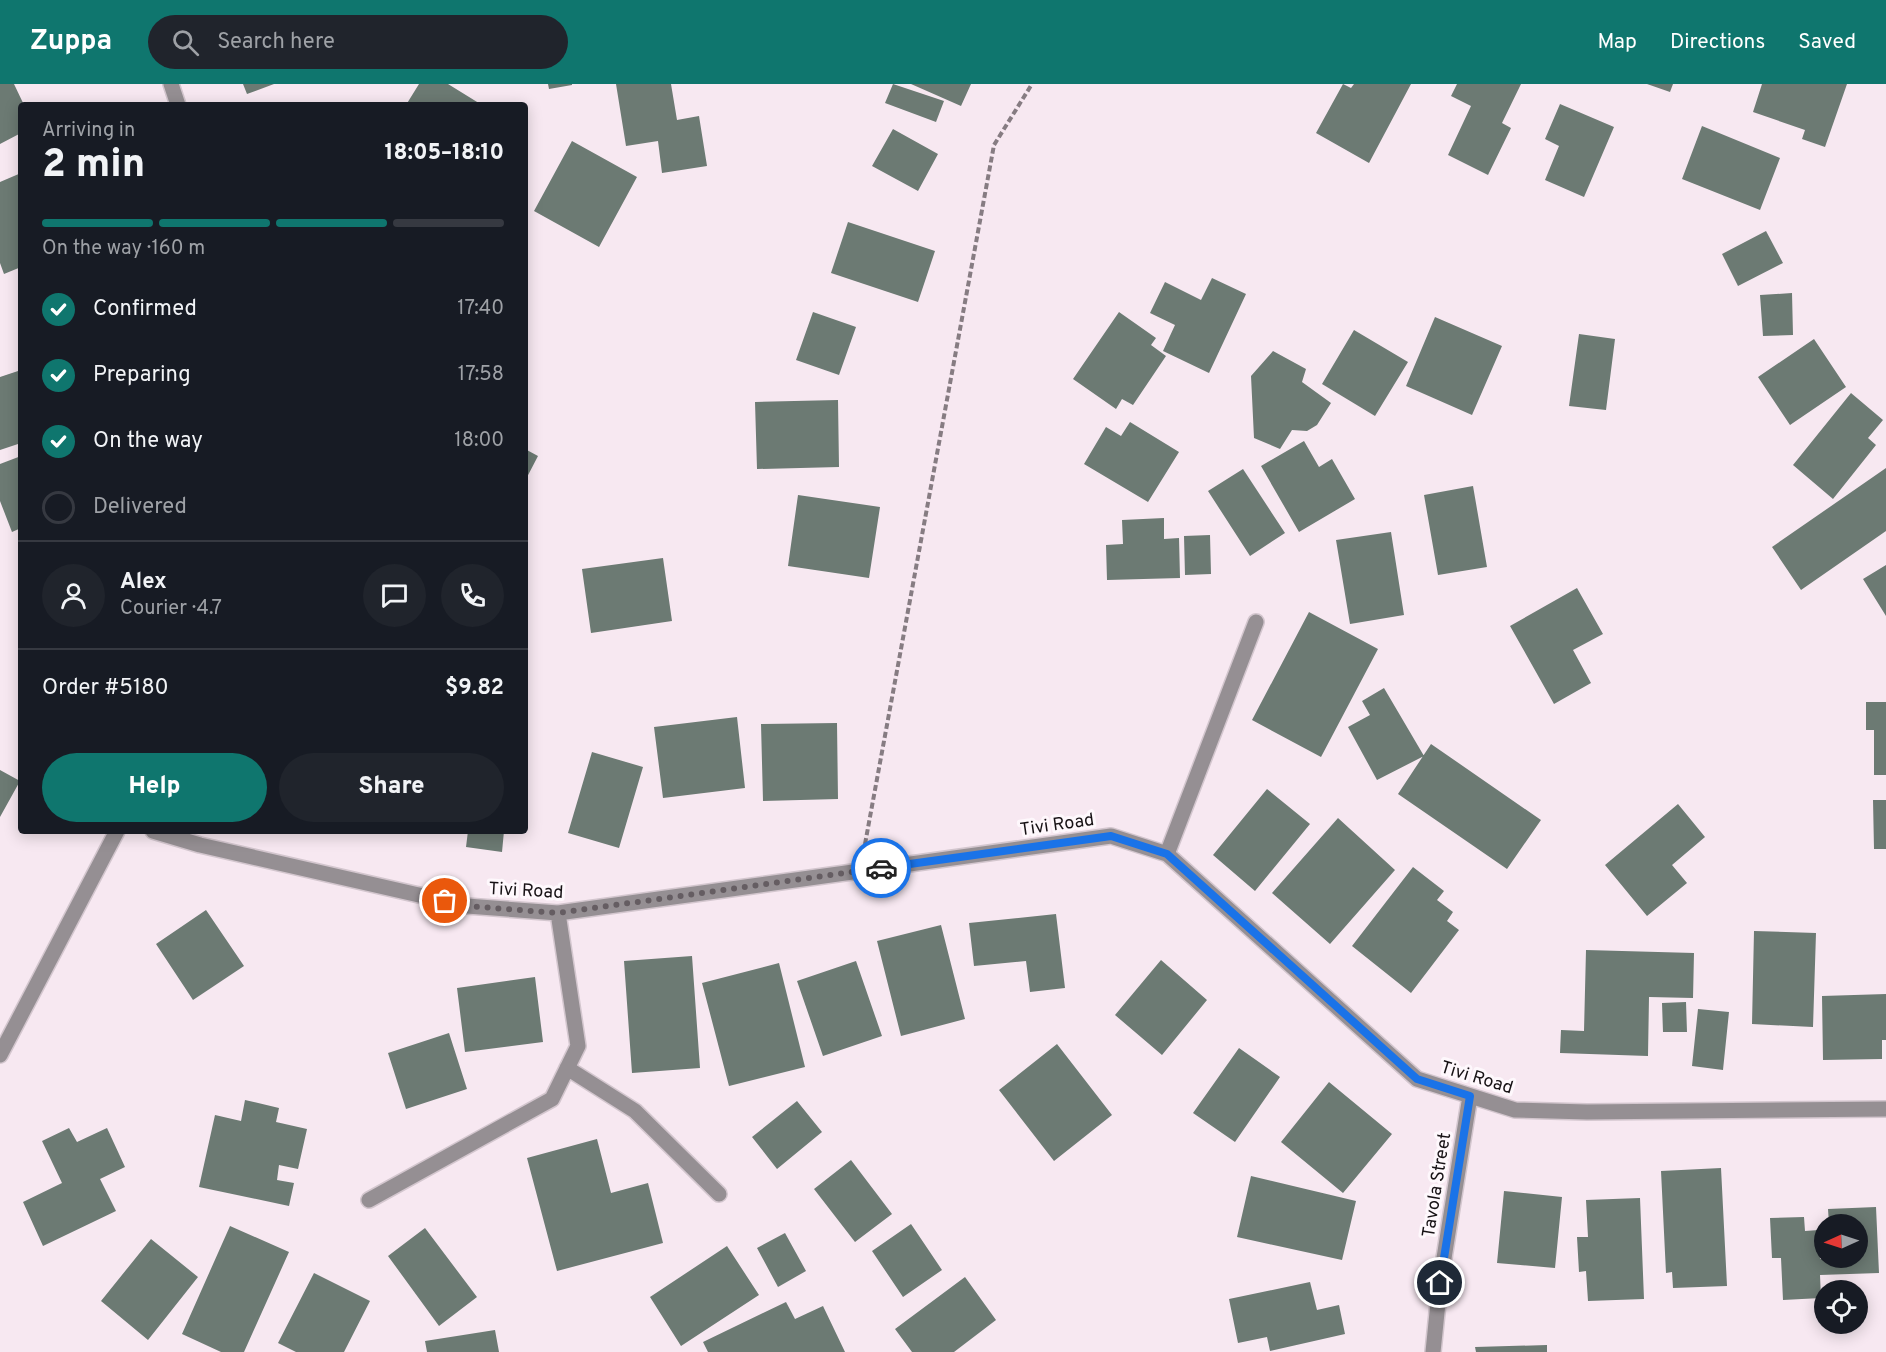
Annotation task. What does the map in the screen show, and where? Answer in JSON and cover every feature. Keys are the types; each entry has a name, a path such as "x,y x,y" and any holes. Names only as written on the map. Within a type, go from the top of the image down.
{"street":[{"path":"171,84 177,102"},
{"path":"1167,854 1256,622"},
{"path":"0,1055 115,834"},
{"name":"Tivi Road","path":"163,834 200,845 467,906 558,913 1111,836 1167,854 1417,1079 1515,1110 1886,1109"},
{"path":"369,1200 552,1099 578,1046 558,913"},
{"path":"567,1068 635,1112 719,1194"},
{"name":"Tavola Street","path":"1434,1352 1440,1283 1470,1096"}],"path":[{"path":"860,871 994,145 1032,84"}],"building":[{"path":"0,84 14,84 23,102 18,102 18,135 0,144"},
{"path":"243,84 274,84 247,94"},
{"path":"419,84 448,84 477,102 408,102"},
{"path":"548,84 572,84 572,85 549,89"},
{"path":"616,84 671,84 677,120 699,116 707,166 662,173 658,141 626,146"},
{"path":"893,84 944,101 936,122 885,103"},
{"path":"911,84 971,84 961,106"},
{"path":"1343,84 1351,88 1354,84 1411,84 1369,163 1316,133"},
{"path":"1457,84 1521,84 1502,123 1511,128 1488,175 1448,155 1471,106 1451,96"},
{"path":"1647,84 1673,84 1670,92"},
{"path":"1762,84 1847,84 1825,147 1802,139 1805,130 1753,112"},
{"path":"1560,104 1614,127 1584,197 1545,180 1559,146 1545,139"},
{"path":"1702,126 1780,158 1760,210 1682,179"},
{"path":"893,129 938,154 918,191 872,166"},
{"path":"572,141 637,177 599,247 534,211"},
{"path":"18,174 18,268 4,274 0,263 0,182"},
{"path":"848,222 935,251 918,302 831,273"},
{"path":"1766,231 1783,263 1738,286 1722,254"},
{"path":"1212,278 1246,294 1209,373 1163,351 1175,325 1150,313 1165,282 1201,300"},
{"path":"1792,293 1793,335 1763,336 1760,295"},
{"path":"813,312 856,327 839,375 796,360"},
{"path":"1119,312 1156,338 1151,345 1166,356 1133,405 1122,399 1116,409 1073,379"},
{"path":"1435,317 1502,346 1472,415 1406,386"},
{"path":"1354,330 1408,362 1375,416 1322,384"},
{"path":"1579,334 1615,339 1606,410 1569,406"},
{"path":"1814,339 1846,387 1790,425 1758,377"},
{"path":"1273,351 1306,369 1302,382 1331,403 1317,425 1307,431 1292,430 1280,449 1254,438 1251,376"},
{"path":"18,371 18,444 0,450 0,377"},
{"path":"1851,393 1883,420 1868,438 1876,445 1833,499 1793,465"},
{"path":"838,400 839,467 757,469 755,402"},
{"path":"1130,422 1179,452 1148,502 1084,464 1106,427 1121,436"},
{"path":"1304,441 1319,467 1332,459 1355,499 1299,532 1261,466"},
{"path":"528,451 538,456 528,475"},
{"path":"18,457 18,529 12,532 0,501 0,464"},
{"path":"1886,468 1886,531 1801,590 1772,547"},
{"path":"1243,469 1285,533 1250,556 1208,491"},
{"path":"1473,486 1487,567 1438,575 1424,495"},
{"path":"798,495 880,507 869,578 788,566"},
{"path":"1164,518 1164,539 1179,538 1180,578 1107,580 1106,545 1123,544 1122,520"},
{"path":"1391,532 1404,615 1350,624 1336,540"},
{"path":"1210,535 1211,574 1185,575 1184,536"},
{"path":"663,558 672,621 591,633 582,569"},
{"path":"1886,565 1886,616 1863,579"},
{"path":"1577,588 1603,634 1573,650 1591,683 1554,704 1510,626"},
{"path":"1309,612 1378,649 1321,757 1252,720"},
{"path":"1384,688 1424,756 1377,780 1348,727 1370,715 1362,701"},
{"path":"1866,702 1886,702 1886,775 1874,775 1874,730 1866,730"},
{"path":"737,717 745,788 663,798 654,727"},
{"path":"837,723 838,799 763,801 761,724"},
{"path":"1431,744 1541,820 1507,869 1398,794"},
{"path":"592,752 643,767 619,848 568,833"},
{"path":"0,770 18,780 18,785 0,817"},
{"path":"1267,789 1310,824 1255,891 1213,855"},
{"path":"1873,800 1886,800 1886,849 1874,849"},
{"path":"1678,804 1705,837 1672,865 1687,883 1647,916 1605,865"},
{"path":"1338,818 1395,870 1330,944 1272,893"},
{"path":"468,834 504,834 502,852 466,847"},
{"path":"1413,867 1444,891 1437,900 1453,912 1447,921 1459,930 1411,993 1352,946"},
{"path":"206,910 244,966 193,1000 156,944"},
{"path":"1056,914 1065,988 1030,992 1026,961 974,966 969,923"},
{"path":"941,925 965,1019 901,1036 877,941"},
{"path":"1754,931 1816,933 1813,1027 1752,1024"},
{"path":"1586,950 1694,953 1693,998 1649,997 1648,1056 1560,1053 1561,1030 1584,1031"},
{"path":"692,956 700,1068 632,1073 624,961"},
{"path":"1161,960 1207,1000 1162,1055 1115,1015"},
{"path":"856,961 882,1036 823,1056 797,981"},
{"path":"779,963 805,1067 729,1086 702,983"},
{"path":"535,977 543,1042 465,1052 457,988"},
{"path":"1886,994 1886,1040 1882,1040 1882,1059 1823,1060 1822,996"},
{"path":"1686,1002 1687,1032 1663,1032 1662,1003"},
{"path":"1698,1009 1729,1012 1723,1070 1692,1066"},
{"path":"449,1033 467,1089 406,1109 388,1053"},
{"path":"1057,1044 1112,1115 1054,1161 999,1090"},
{"path":"1239,1048 1280,1077 1235,1142 1193,1113"},
{"path":"1329,1082 1392,1134 1343,1193 1281,1142"},
{"path":"245,1100 279,1108 276,1122 307,1129 298,1169 279,1165 277,1180 294,1183 289,1206 199,1187 215,1115 241,1121"},
{"path":"797,1101 822,1132 777,1169 752,1137"},
{"path":"69,1128 77,1142 107,1128 125,1167 100,1179 116,1211 43,1246 23,1202 62,1183 42,1141"},
{"path":"597,1139 611,1193 648,1183 663,1243 557,1271 527,1158"},
{"path":"851,1160 892,1214 855,1242 814,1189"},
{"path":"1721,1168 1727,1286 1673,1288 1672,1272 1666,1273 1661,1171"},
{"path":"1251,1176 1356,1201 1342,1260 1237,1237"},
{"path":"1504,1191 1562,1197 1555,1268 1497,1263"},
{"path":"1640,1198 1644,1299 1588,1301 1586,1271 1579,1272 1577,1237 1588,1237 1586,1200"},
{"path":"1876,1207 1879,1273 1820,1275 1820,1280 1814,1280 1814,1298 1783,1300 1781,1258 1772,1258 1770,1218 1804,1217 1805,1231 1814,1230 1814,1268 1868,1268 1868,1214 1828,1214 1828,1209"},
{"path":"911,1224 942,1270 903,1297 872,1251"},
{"path":"230,1226 289,1252 244,1352 221,1352 182,1334"},
{"path":"425,1228 477,1297 439,1326 388,1256"},
{"path":"785,1233 806,1271 778,1287 757,1248"},
{"path":"151,1239 198,1277 148,1340 101,1301"},
{"path":"727,1246 759,1295 681,1346 650,1297"},
{"path":"314,1273 370,1301 344,1352 296,1352 278,1343"},
{"path":"965,1277 996,1320 954,1352 912,1352 895,1329"},
{"path":"1310,1282 1317,1310 1339,1305 1345,1334 1270,1351 1267,1337 1238,1343 1229,1299"},
{"path":"786,1302 795,1319 823,1306 845,1352 708,1352 703,1342"},
{"path":"495,1330 499,1352 427,1352 425,1341"},
{"path":"1547,1345 1547,1352 1476,1352 1475,1347"}],"way so far":[{"path":"445,901 467,906 558,913 881,868"}],"route":[{"path":"881,868 1111,836 1167,854 1417,1079 1470,1096 1440,1283"}]}
